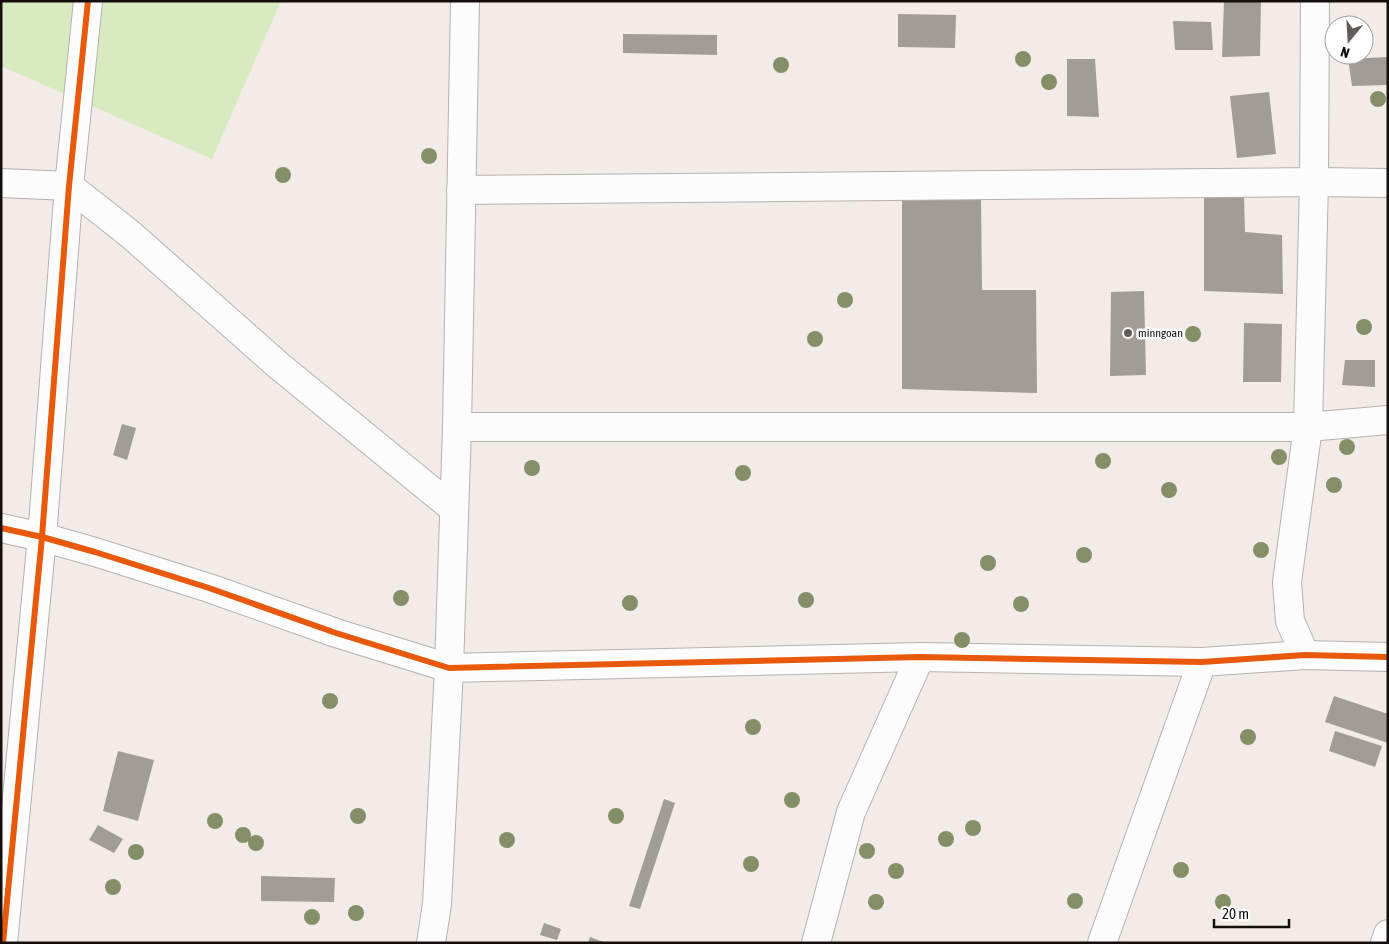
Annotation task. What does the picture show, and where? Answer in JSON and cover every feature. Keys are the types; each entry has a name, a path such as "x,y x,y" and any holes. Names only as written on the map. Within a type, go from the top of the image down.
{"street":[{"path":"3,943 42,537 69,186 88,1"},
{"path":"431,943 437,904 449,668 457,427 466,1"},
{"path":"1305,655 1290,621 1287,582 1308,427 1314,182 1315,1"},
{"path":"461,190 1314,182 1388,183"},
{"path":"1,183 69,186 130,234 278,365 454,509"},
{"path":"457,427 1308,427 1388,420"},
{"path":"1,528 95,552 209,588 336,633 449,668 920,657 1202,662 1305,655 1388,657"},
{"path":"816,943 850,812 920,657"},
{"path":"1102,943 1202,662"},
{"path":"1385,943 1388,934"}],"green space":[{"path":"1,1 281,1 212,159 1,66"}],"building":[{"path":"1224,1 1261,1 1260,56 1222,57"},
{"path":"898,14 956,15 955,48 898,47"},
{"path":"1173,21 1211,22 1213,50 1175,50"},
{"path":"623,34 717,35 717,55 623,53"},
{"path":"1388,57 1388,85 1352,86 1349,65 1374,65 1374,58"},
{"path":"1067,59 1095,59 1099,117 1067,116"},
{"path":"1269,92 1276,154 1237,158 1230,96"},
{"path":"1244,195 1245,232 1282,235 1283,294 1204,291 1204,196"},
{"path":"981,196 982,290 1036,290 1037,393 902,389 902,198"},
{"name":"minngoan","path":"1144,291 1146,375 1110,376 1111,292"},
{"path":"1244,323 1282,324 1281,382 1243,382"},
{"path":"1345,360 1375,360 1375,387 1342,385"},
{"path":"122,424 136,428 127,460 113,455"},
{"path":"1334,696 1388,714 1388,743 1325,722"},
{"path":"1335,731 1382,746 1375,767 1329,751"},
{"path":"118,751 154,760 138,821 103,811"},
{"path":"664,799 675,803 640,909 629,906"},
{"path":"98,825 123,839 114,853 89,840"},
{"path":"261,876 335,878 334,902 261,901"},
{"path":"544,923 561,929 557,940 540,935"},
{"path":"590,937 606,943 588,943"}],"cycle path":[{"path":"3,943 42,537 69,186 88,1"},
{"path":"1,528 95,552 209,588 336,633 449,668 920,657 1202,662 1305,655 1388,657"}],"place":[{"name":"minngoan","path":"1128,333"}]}
